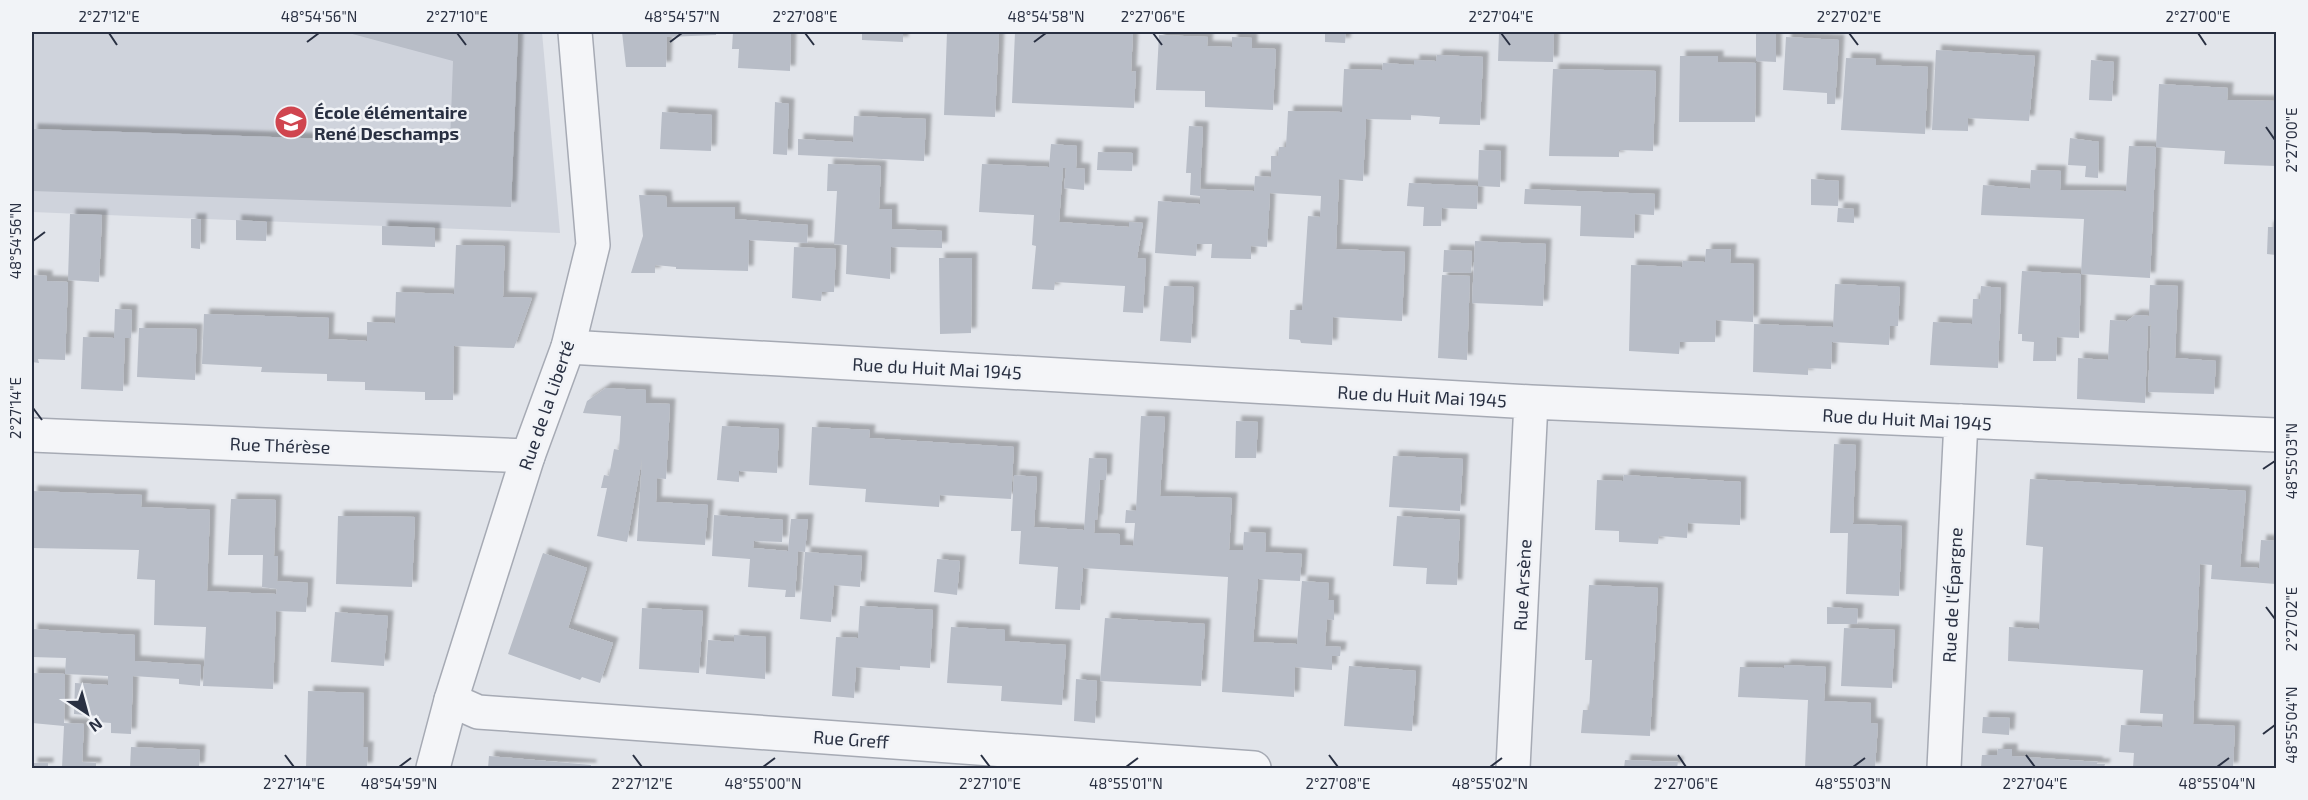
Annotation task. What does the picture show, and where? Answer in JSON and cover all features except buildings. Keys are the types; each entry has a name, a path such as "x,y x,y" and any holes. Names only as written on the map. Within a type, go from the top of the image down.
{"street":[{"name":"Rue de la Liberté","path":"433,768 451,700 528,456 568,347 593,245 576,32"},
{"name":"Rue du Huit Mai 1945","path":"568,347 1531,402 2277,435"},
{"name":"Rue Arsène","path":"1513,768 1531,402"},
{"name":"Rue de l'Épargne","path":"1944,768 1960,421"},
{"name":"Rue Thérèse","path":"32,435 528,456"},
{"name":"Rue Greff","path":"451,700 477,712 1254,768"}],"shaded area":[{"name":"École élémentaire René Deschamps","path":"32,32 542,32 560,233 32,212"}],"place":[{"name":"École élémentaire René Deschamps","path":"291,122"}]}
